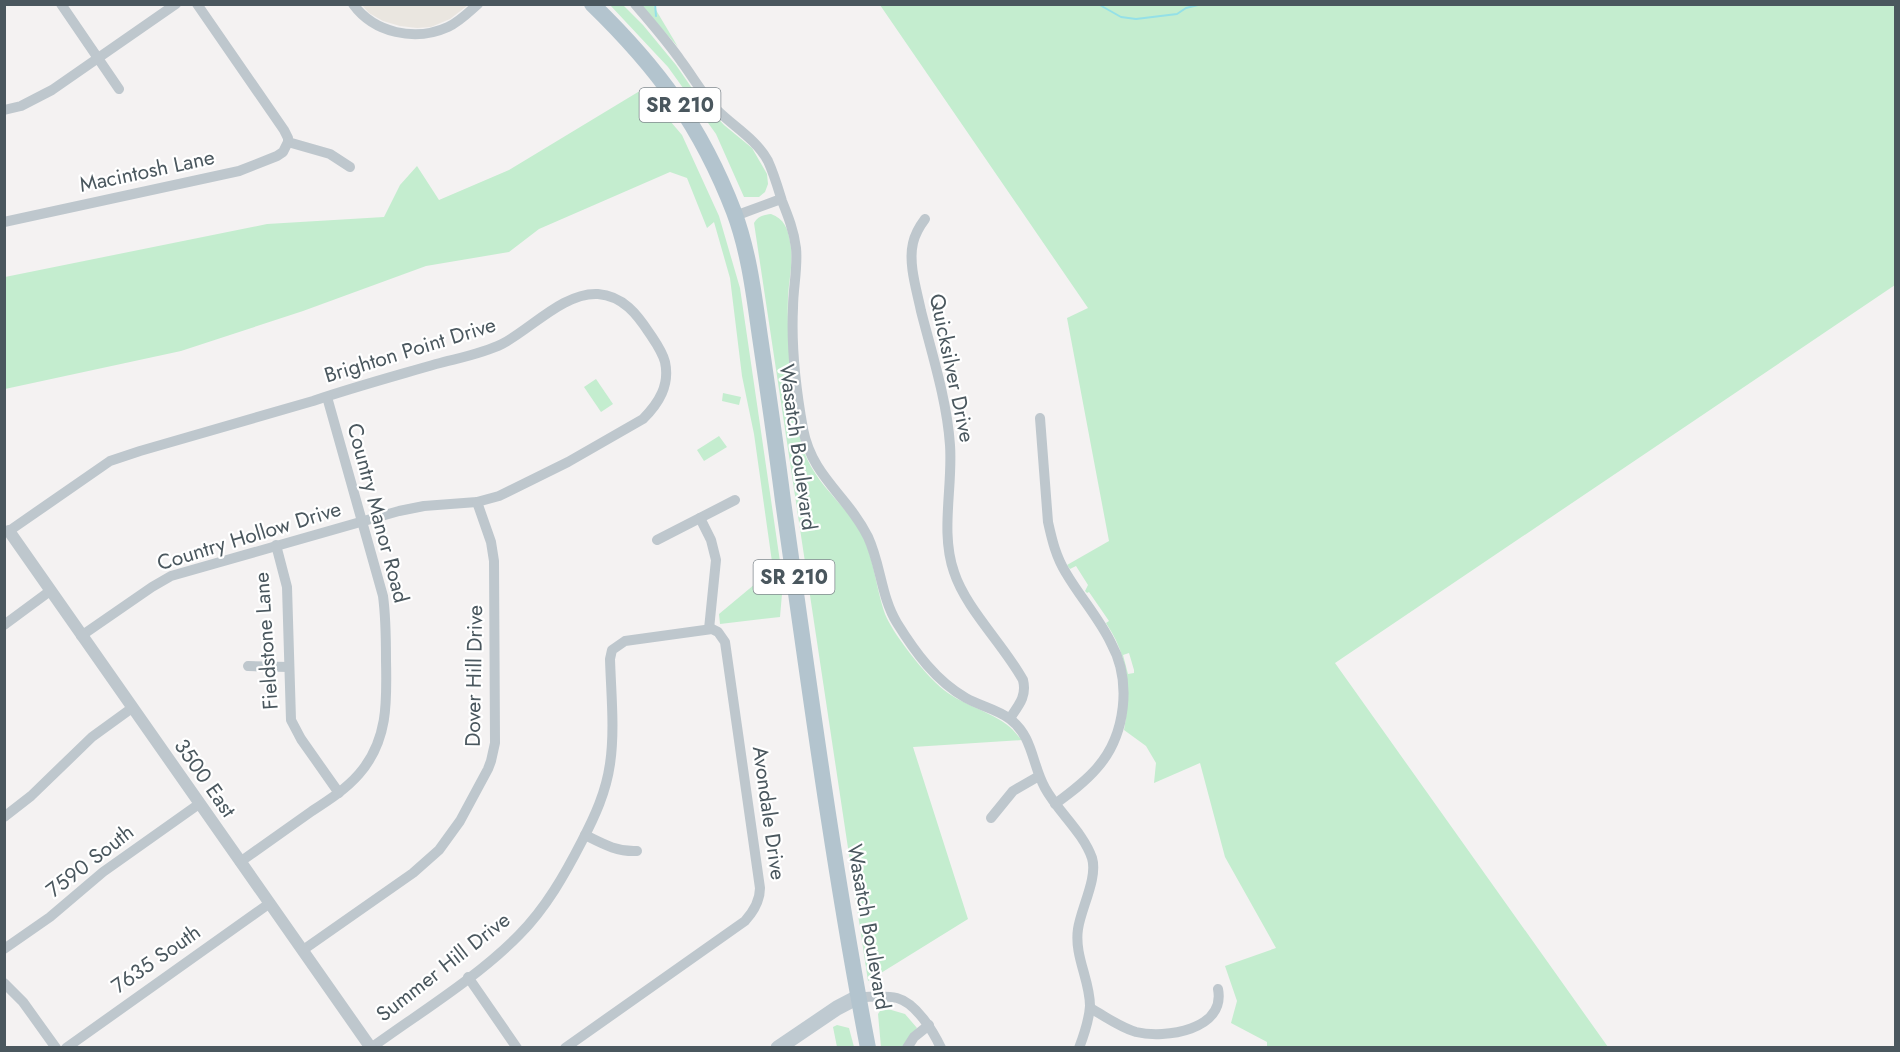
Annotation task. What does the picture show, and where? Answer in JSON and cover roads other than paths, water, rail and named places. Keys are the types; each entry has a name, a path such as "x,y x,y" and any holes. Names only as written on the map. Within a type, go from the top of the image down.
{"main road":[{"name":"Wasatch Boulevard","path":"592,4 643,57 682,107 706,149 735,216 751,280 834,857 868,1047"},
{"path":"778,1047 837,1008 858,997"}],"street":[{"path":"61,4 119,89"},
{"path":"4,110 39,99 176,4"},
{"path":"196,4 284,130 288,142 330,154 350,167"},
{"path":"353,4 366,18 380,27 410,34 429,33 448,27 478,4"},
{"path":"635,4 716,109 756,144 767,160 792,226 796,246 793,351 803,430 813,460 822,475 859,521 874,552 890,610 926,665 938,678 968,699 1010,718 1021,730 1029,743 1039,776 1055,804 1086,845 1092,857 1094,868 1078,927 1079,959 1090,1008 1079,1047"},
{"name":"Macintosh Lane","path":"4,222 239,171 277,156 283,152 288,142"},
{"path":"735,216 782,199"},
{"name":"Quicksilver Drive","path":"925,219 917,229 912,245 913,266 950,442 948,530 950,560 961,588 1023,680 1024,695 1010,718"},
{"name":"Brighton Point Drive","path":"9,531 110,461 499,345 523,332 573,298 596,294 622,301 641,320 662,352 665,363 665,384 661,398 653,409 633,425 568,462 518,488 477,502"},
{"name":"Country Manor Road","path":"240,862 350,784 367,764 376,747 387,709 384,606 379,578 327,397"},
{"path":"1040,418 1051,537 1066,573 1116,651 1124,697 1121,719 1113,743 1099,767 1055,804"},
{"path":"657,540 735,500"},
{"name":"Country Hollow Drive","path":"81,636 171,576 399,510 477,502"},
{"name":"Dover Hill Drive","path":"303,950 413,873 439,850 460,821 491,761 495,743 494,561 491,542 477,502"},
{"path":"700,518 711,540 716,560 714,631"},
{"name":"3500 East","path":"9,531 371,1047"},
{"name":"Fieldstone Lane","path":"276,545 287,587 290,709 295,730 339,793"},
{"path":"4,625 50,591"},
{"name":"Summer Hill Drive","path":"371,1047 501,952 539,913 556,889 602,798 612,741 610,659 615,646 625,641 714,631"},
{"name":"Avondale Drive","path":"565,1047 745,921 756,907 760,888 725,642 714,631"},
{"path":"248,666 289,667"},
{"path":"4,817 32,796 92,737 132,708"},
{"path":"991,818 1013,791 1039,776"},
{"name":"7590 South","path":"4,949 50,917 103,872 199,804"},
{"path":"585,835 612,849 624,852 637,851"},
{"name":"7635 South","path":"66,1047 270,903"},
{"path":"468,978 517,1047"},
{"path":"4,983 16,993 56,1047"},
{"path":"1090,1008 1122,1027 1137,1032 1173,1033 1189,1029 1212,1016 1218,1007 1220,998 1218,989"},
{"path":"858,997 903,1000 928,1025 941,1047"},
{"path":"907,1047 914,1037 928,1025"}],"waterway":[{"path":"655,4 656,16"},
{"path":"1098,4 1121,17 1136,19 1177,14 1186,8 1202,4"}]}
